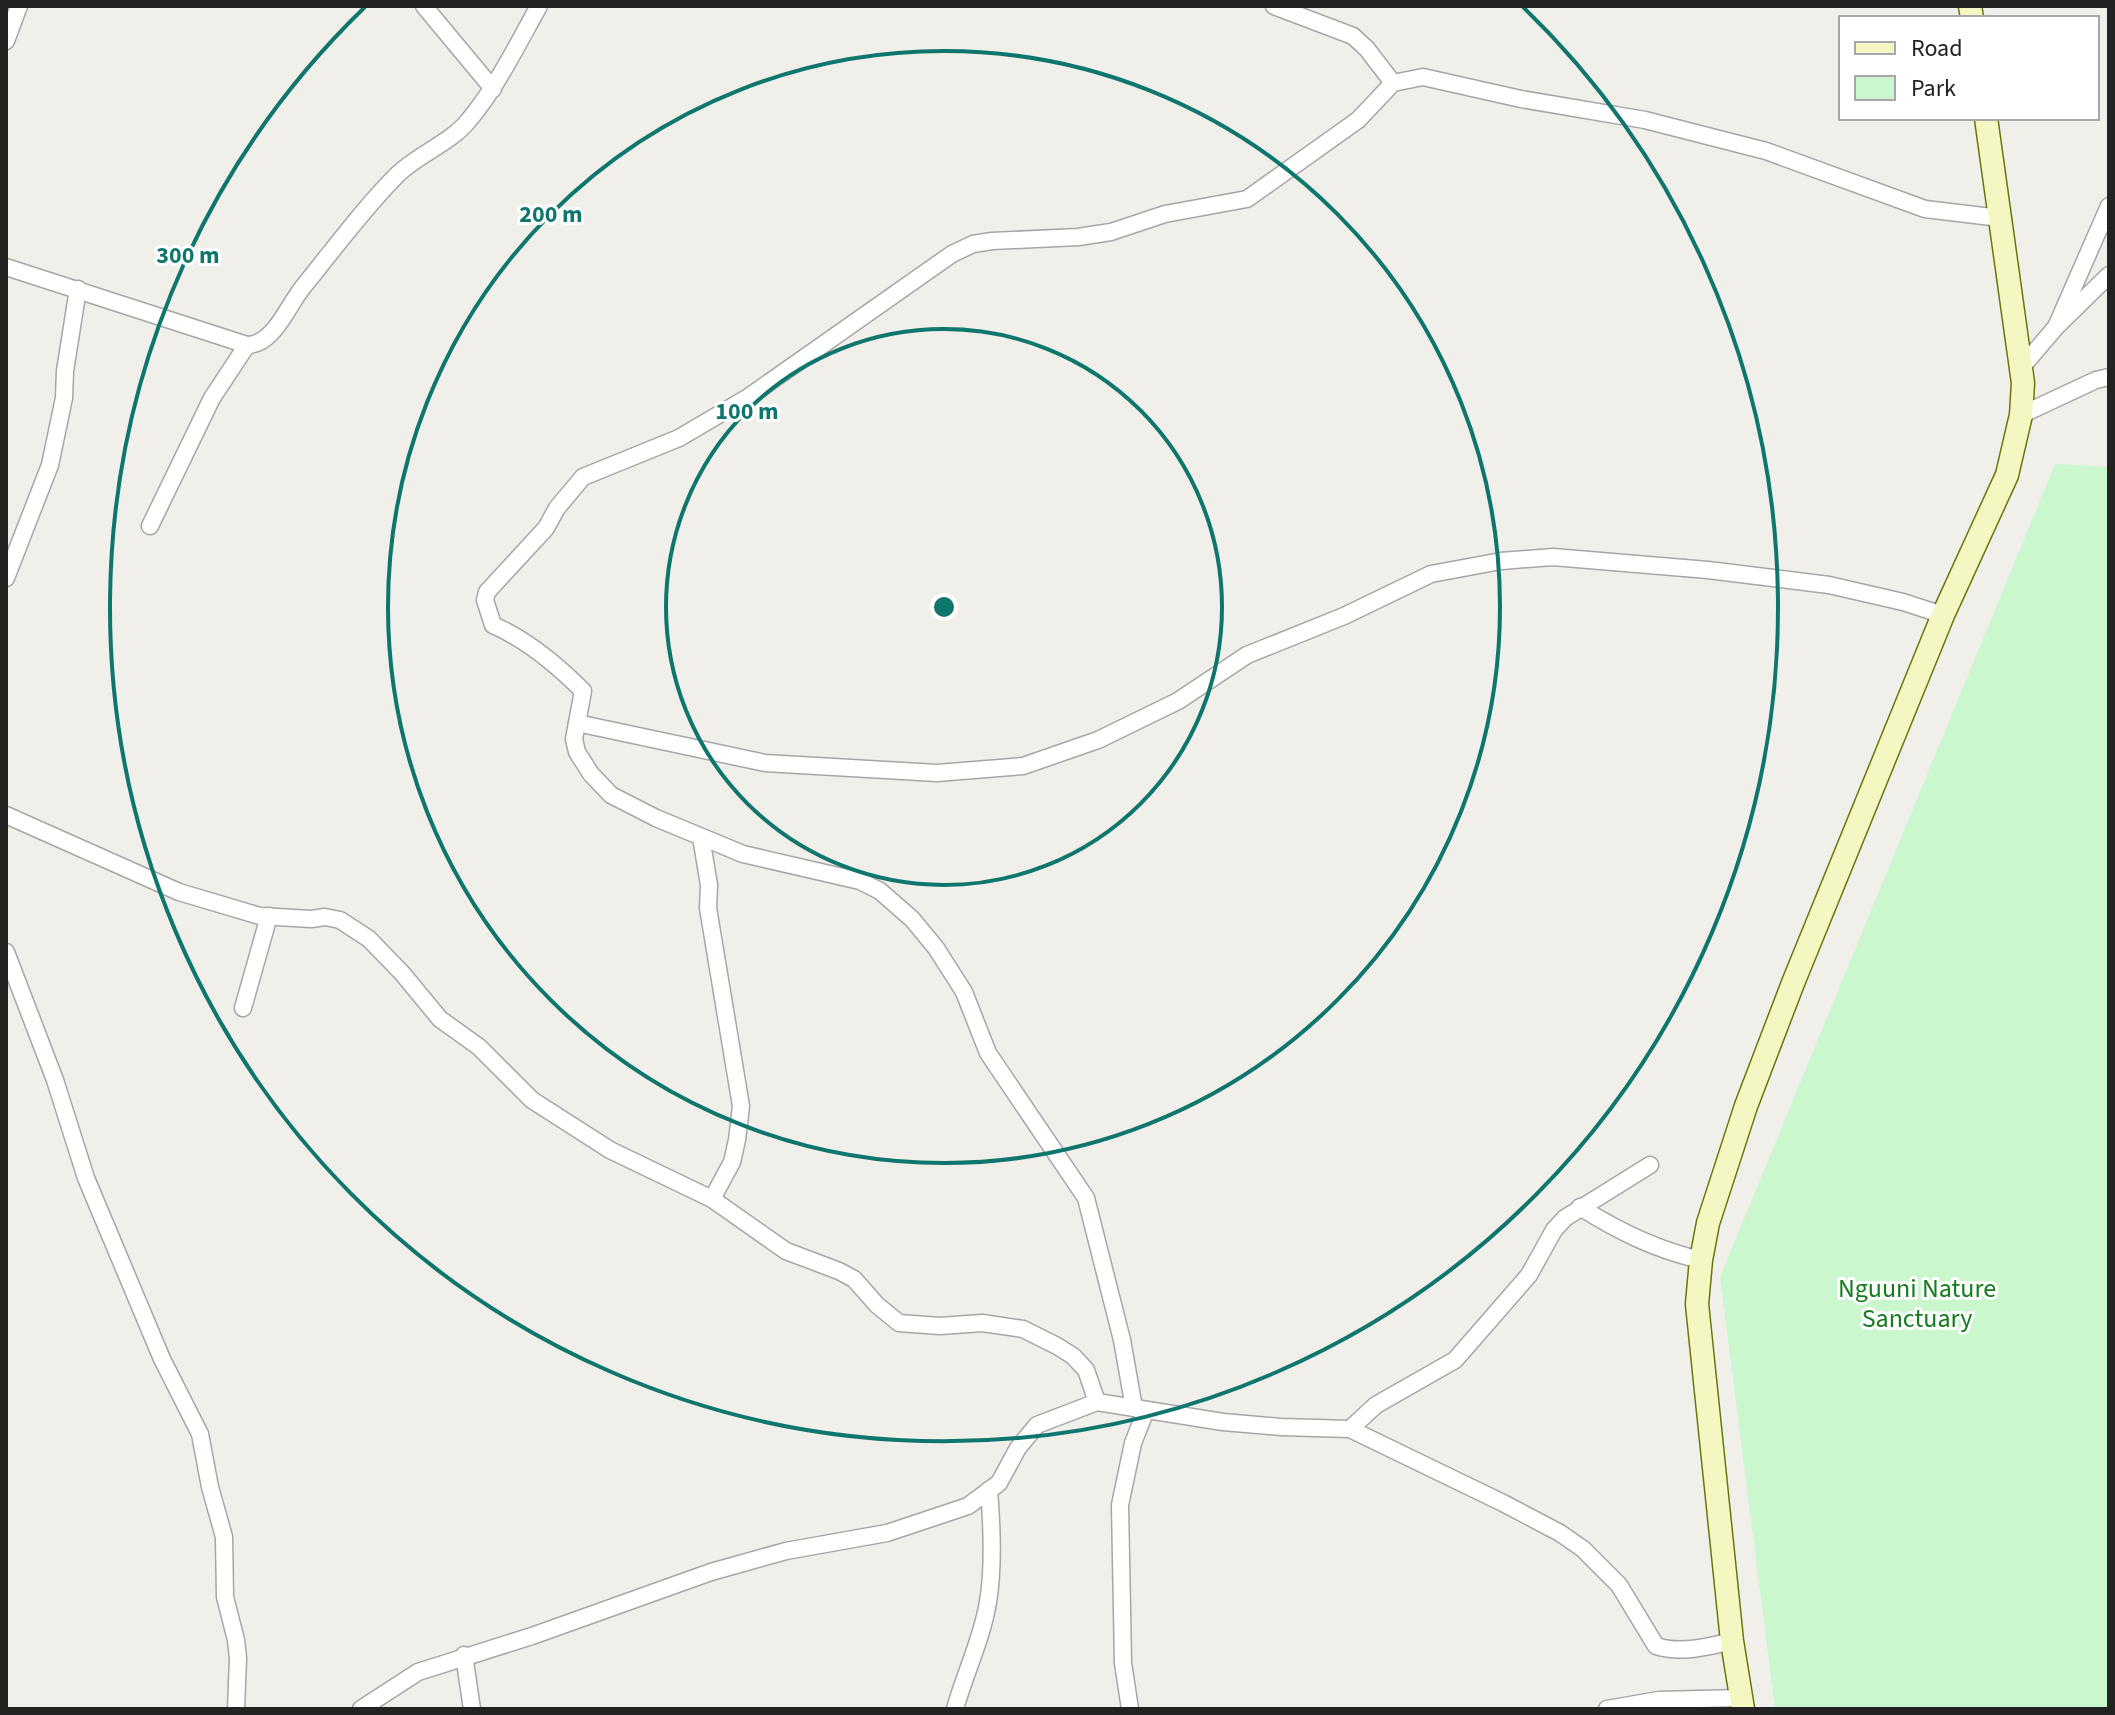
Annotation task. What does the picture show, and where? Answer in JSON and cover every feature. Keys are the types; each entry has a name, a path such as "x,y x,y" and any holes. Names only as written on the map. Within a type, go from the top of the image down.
{"main road":[{"path":"1742,1703 1732,1641 1697,1304 1701,1260 1708,1223 1746,1106 1793,983 1943,615 2007,475 2021,415 2023,383 1986,120"}],"street":[{"path":"6,41 19,6"},
{"path":"424,6 493,89"},
{"path":"6,267 247,345 258,345 267,339 295,297 397,175 467,123 493,89 539,6"},
{"path":"1274,6 1353,36 1393,83"},
{"path":"1130,1709 1123,1663 1120,1505 1140,1409 1086,1198 988,1053 964,992 936,948 912,919 880,891 860,881 743,854 611,795 591,774 577,752 574,739 583,691 521,638 493,625 485,600 487,592 546,528 557,508 583,477 679,438 747,398 952,254 973,244 1111,232 1165,214 1247,199 1358,120 1393,83 1423,77 1521,99 1645,120 1766,151 1925,209 2000,218"},
{"path":"2056,327 2109,206"},
{"path":"2021,368 2056,327 2109,275"},
{"path":"6,578 50,465 64,398 65,371 78,289"},
{"path":"150,526 212,398 247,345"},
{"path":"2021,415 2109,377"},
{"path":"577,723 765,763 937,773 1023,766 1098,740 1178,701 1247,655 1344,616 1431,574 1501,561 1553,557 1708,570 1829,585 1943,615"},
{"path":"6,815 179,892 269,916 340,920 357,930 402,973 440,1019 479,1047 532,1100 610,1150 712,1199 786,1251 854,1279 877,1305 899,1323 940,1326 982,1323 1023,1329 1057,1346 1073,1356 1086,1370 1097,1402"},
{"path":"701,837 709,885 708,908 741,1106 732,1162 712,1199"},
{"path":"243,1008 269,916"},
{"path":"6,952 55,1080 86,1178 162,1359 200,1434 224,1537 225,1597 238,1658 236,1709"},
{"path":"1350,1429 1376,1405 1455,1360 1529,1275 1554,1230 1565,1218 1650,1165"},
{"path":"1580,1207 1621,1233 1677,1255 1701,1260"},
{"path":"361,1709 418,1672 532,1636 711,1572 786,1551 887,1533 968,1506 999,1483 1018,1448 1037,1425 1097,1402 1281,1427 1350,1429 1503,1503 1560,1533 1583,1549 1619,1585 1656,1646 1667,1650 1684,1649 1732,1641"},
{"path":"955,1709 978,1644 989,1601 992,1524 989,1490"},
{"path":"464,1655 472,1709"},
{"path":"1607,1709 1659,1700 1742,1703"}],"green space":[{"name":"Nguuni Nature Sanctuary","path":"2055,464 2109,467 2109,1709 1775,1709 1720,1277"}]}
